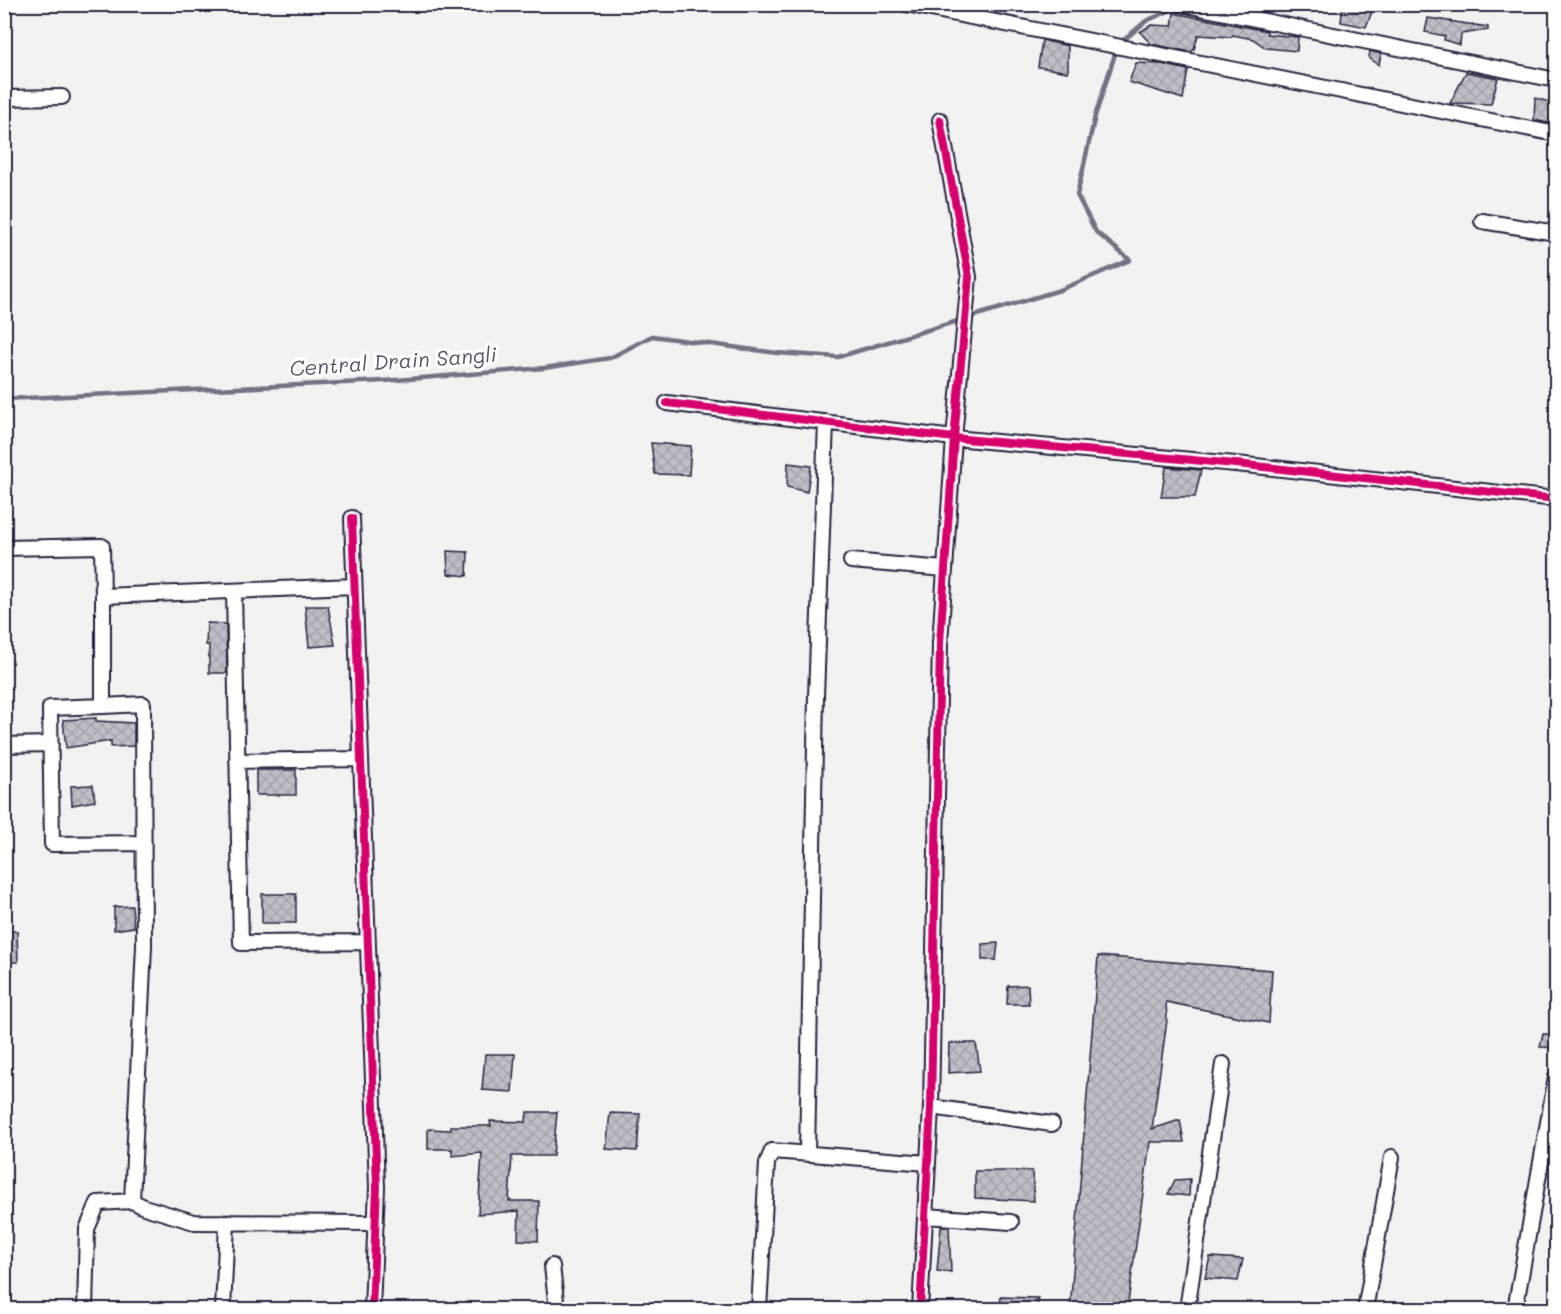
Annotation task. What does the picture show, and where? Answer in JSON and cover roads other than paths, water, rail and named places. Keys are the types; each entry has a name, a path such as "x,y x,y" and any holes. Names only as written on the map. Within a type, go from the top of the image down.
{"street":[{"path":"906,4 1557,134"},
{"path":"1181,4 1557,80"},
{"path":"4,98 62,97"},
{"path":"920,1310 931,1107 939,654 954,438 969,277 940,120"},
{"path":"1482,220 1557,232"},
{"path":"667,403 954,438 1246,465 1557,499"},
{"path":"807,1154 816,696 826,422"},
{"path":"352,518 377,1187 372,1310"},
{"path":"4,548 102,546 103,706"},
{"path":"851,561 945,569"},
{"path":"103,596 354,586"},
{"path":"234,591 242,943 368,942"},
{"path":"132,1201 144,946 144,843 143,704 50,708 52,844 144,843"},
{"path":"4,745 51,744"},
{"path":"237,761 361,759"},
{"path":"1187,1310 1222,1064"},
{"path":"1515,1310 1557,1077"},
{"path":"931,1107 1052,1124"},
{"path":"759,1310 767,1163 772,1151 928,1163"},
{"path":"1365,1310 1392,1157"},
{"path":"85,1310 87,1229 98,1203 132,1201 144,1207 194,1222 376,1223"},
{"path":"925,1216 1011,1222"},
{"path":"223,1310 227,1223"},
{"path":"552,1266 557,1310"}],"waterway":[{"name":"Central Drain Sangli","path":"4,399 384,381 544,368 610,358 652,336 777,353 838,357 1060,290 1130,260 1096,232 1077,195 1095,116 1118,45 1146,21 1180,6"}]}
